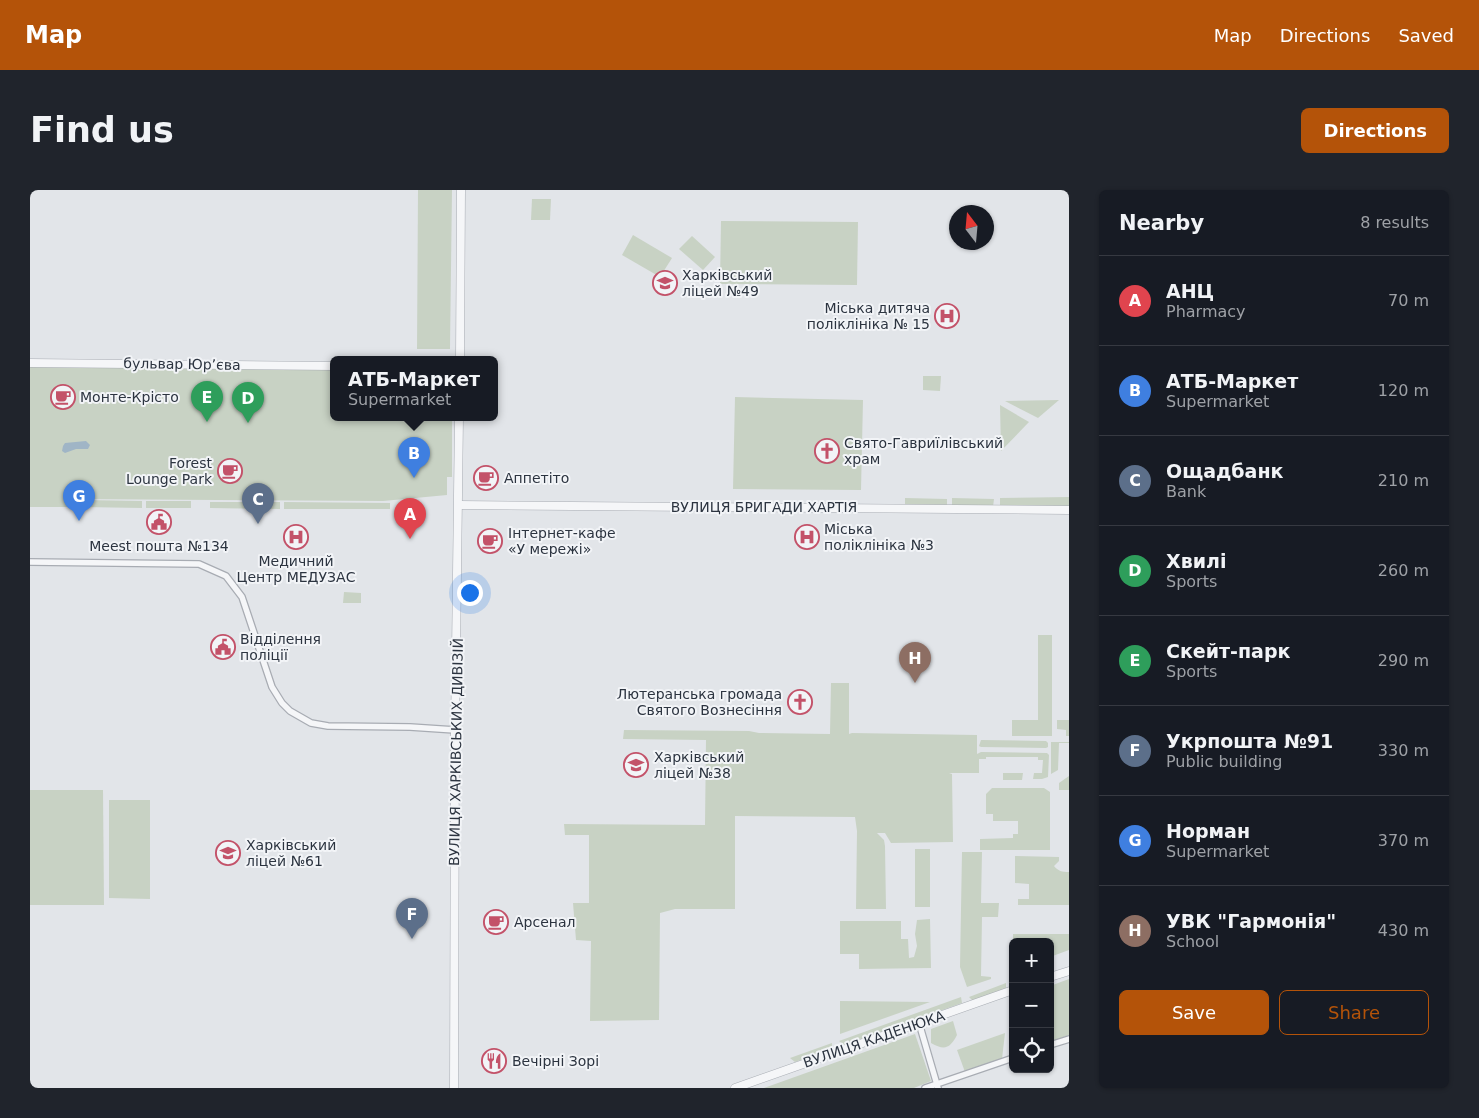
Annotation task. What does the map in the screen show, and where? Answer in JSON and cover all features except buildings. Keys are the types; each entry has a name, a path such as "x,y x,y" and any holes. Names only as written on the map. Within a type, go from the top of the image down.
{"street":[{"path":"460,356 461,190"},
{"name":"бульвар Юрʼєва","path":"30,363 330,366"},
{"name":"ВУЛИЦЯ ХАРКІВСЬКИХ ДИВІЗІЙ","path":"454,1088 455,730 459,421"},
{"name":"ВУЛИЦЯ БРИГАДИ ХАРТІЯ","path":"459,505 1069,510"},
{"path":"30,562 198,564 226,576 242,597 272,687 282,703 290,711 311,723 328,726 410,726 455,730"},
{"path":"1054,976 1069,970"},
{"name":"ВУЛИЦЯ КАДЕНЮКА","path":"736,1088 752,1085 1009,991"},
{"path":"919,1023 938,1086"},
{"path":"1054,1044 1069,1039"},
{"path":"925,1088 938,1086 1009,1059"}],"green space":[{"path":"418,190 452,190 450,349 417,349"},
{"path":"532,199 551,199 550,220 531,220"},
{"path":"721,221 858,222 857,285 720,284"},
{"path":"633,235 672,258 660,277 622,255"},
{"path":"692,236 715,257 703,270 679,249"},
{"path":"30,366 330,368 330,421 452,421 452,477 447,477 447,495 383,501 69,499 69,507 30,507"},
{"path":"923,376 941,376 940,391 923,390"},
{"path":"735,397 863,400 861,490 733,489"},
{"path":"1059,400 1038,418 1005,401"},
{"path":"1000,405 1029,422 1001,451"},
{"path":"1069,497 1069,506 1000,507 1000,498"},
{"path":"905,498 947,499 947,506 905,506"},
{"path":"952,498 994,499 993,507 952,506"},
{"path":"83,500 142,501 142,508 83,507"},
{"path":"146,501 191,501 191,508 146,508"},
{"path":"210,502 280,502 280,509 210,508"},
{"path":"284,502 390,503 390,509 284,509"},
{"path":"344,592 361,593 361,603 343,603"},
{"path":"1038,635 1052,635 1052,736 1012,736 1012,720 1038,720"},
{"path":"831,683 849,683 849,734 977,735 977,754 981,752 1047,753 1049,755 1048,777 1033,779 1034,773 1042,773 1043,760 1038,760 1038,757 986,757 986,759 979,759 979,773 949,773 952,774 953,842 891,843 885,833 877,833 884,840 885,846 886,909 856,909 857,831 855,817 735,816 735,909 675,909 660,913 659,1020 590,1021 591,941 576,940 573,903 589,903 589,835 565,835 564,824 705,825 706,740 623,739 624,730 830,734"},
{"path":"1057,720 1069,720 1069,736 1066,736 1066,730 1057,729"},
{"path":"981,740 1046,741 1048,747 981,747 979,746"},
{"path":"1051,742 1069,743 1059,743 1058,770 1051,774"},
{"path":"1003,773 1023,773 1022,780 1003,780"},
{"path":"1069,776 1069,790 1059,790 1059,783"},
{"path":"992,788 1044,788 1050,792 1050,850 980,850 980,839 1013,838 1013,834 1018,834 1018,821 993,821 993,814 986,814 986,794"},
{"path":"30,790 103,790 104,905 30,905"},
{"path":"109,800 150,800 150,899 109,898"},
{"path":"915,849 930,849 930,907 915,907"},
{"path":"962,852 982,852 981,903 999,903 998,917 982,917 981,976 991,977 991,979 967,987 960,967"},
{"path":"1015,856 1059,857 1059,861 1054,866 1060,871 1069,872 1069,905 1018,905 1018,899 1029,899 1029,884 1015,883"},
{"path":"930,919 931,968 859,969 859,954 840,954 840,921 901,921 901,939 908,939 909,958 914,957 917,946 915,934 917,920"},
{"path":"1013,934 1069,934 1069,950 1054,956 1054,938 1013,938"},
{"path":"1069,979 1069,1035 1054,1041 1054,1028 1054,985"},
{"path":"1006,983 1006,988 973,1001 969,997"},
{"path":"961,997 962,1003 844,1045 839,1041"},
{"path":"840,1001 930,1002 840,1034"},
{"path":"953,1021 957,1035 952,1043 947,1047 940,1047 931,1043 931,1029"},
{"path":"1005,1033 1002,1059 965,1072 957,1050"},
{"path":"915,1034 931,1081 914,1088 764,1088"},
{"path":"832,1043 832,1049 795,1062 790,1058"}],"water":[{"path":"86,441 90,445 88,449 76,449 65,453 62,451 65,443"}],"place":[{"name":"Харківський ліцей №49","path":"665,283"},
{"name":"Міська дитяча поліклініка № 15","path":"947,316"},
{"name":"Монте-Крісто","path":"63,397"},
{"name":"Скейт-парк","path":"207,422"},
{"name":"Хвилі","path":"248,423"},
{"name":"Свято-Гавриїлівський храм","path":"827,451"},
{"name":"Forest Lounge Park","path":"230,471"},
{"name":"АТБ-Маркет","path":"414,478"},
{"name":"Аппетіто","path":"486,478"},
{"name":"Норман","path":"79,521"},
{"name":"Meest пошта №134","path":"159,522"},
{"name":"Ощадбанк","path":"258,524"},
{"name":"Медичний Центр МЕДУЗАС","path":"296,537"},
{"name":"Міська поліклініка №3","path":"807,537"},
{"name":"АНЦ","path":"410,539"},
{"name":"Інтернет-кафе «У мережі»","path":"490,541"},
{"name":"Відділення поліції","path":"223,647"},
{"name":"УВК \"Гармонія\"","path":"915,683"},
{"name":"Лютеранська громада Святого Вознесіння","path":"800,702"},
{"name":"Харківський ліцей №38","path":"636,765"},
{"name":"Харківський ліцей №61","path":"228,853"},
{"name":"Арсенал","path":"496,922"},
{"name":"Укрпошта №91","path":"412,939"},
{"name":"Вечірні Зорі","path":"494,1061"}]}
